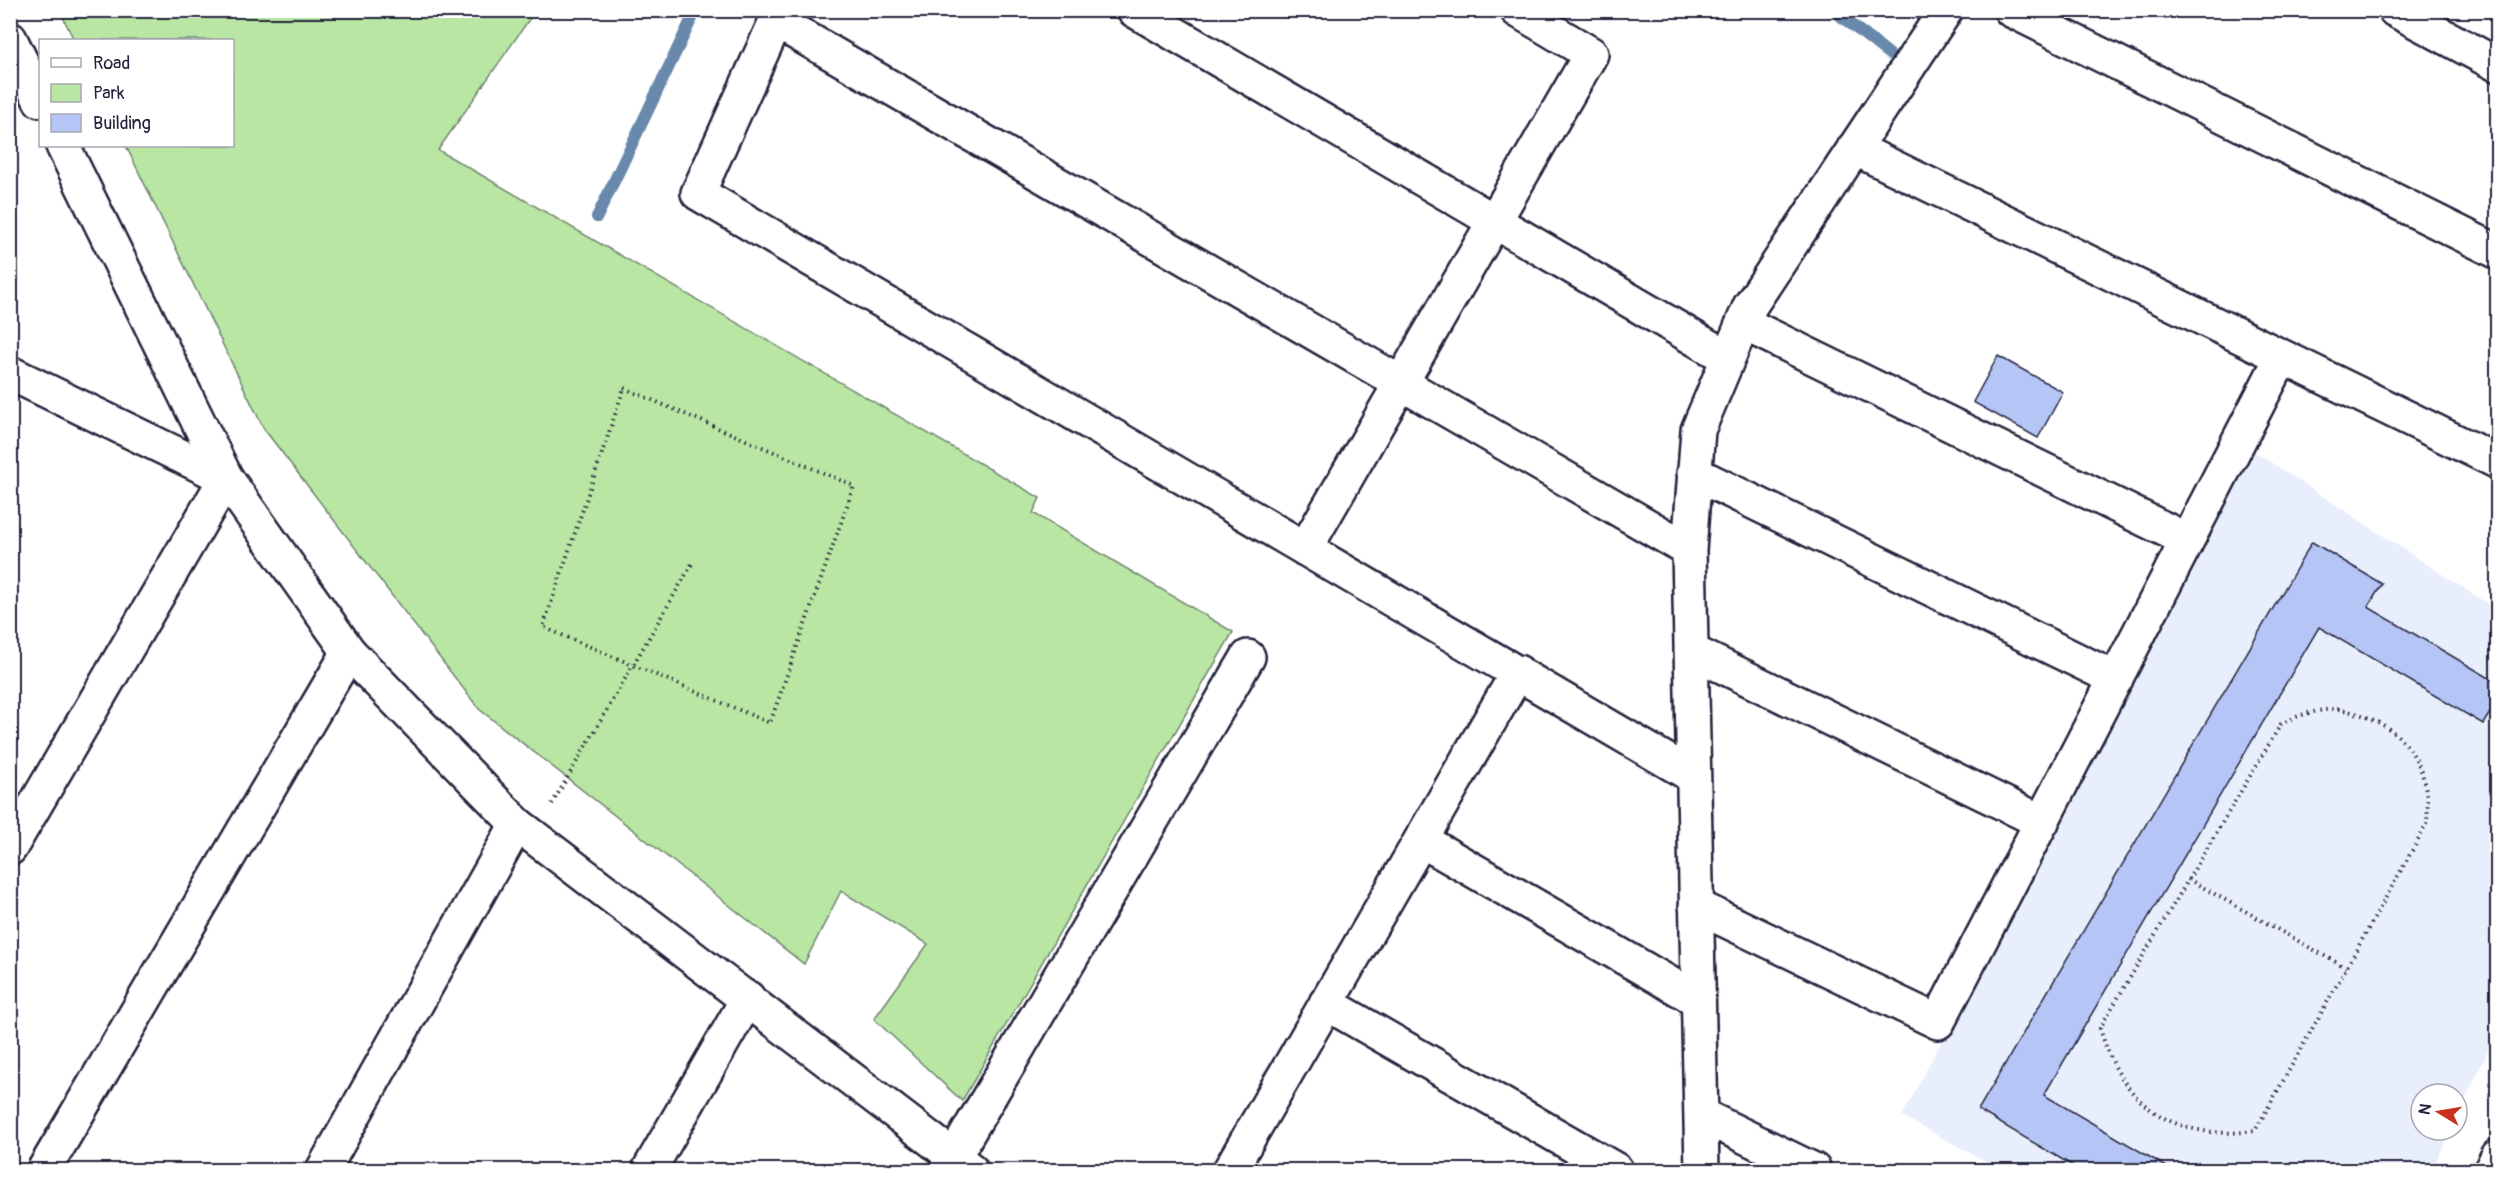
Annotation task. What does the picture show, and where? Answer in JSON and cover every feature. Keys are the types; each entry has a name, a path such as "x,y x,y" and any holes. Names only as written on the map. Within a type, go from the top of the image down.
{"street":[{"path":"1134,10 1728,358"},
{"path":"1305,549 1591,54 1517,10"},
{"path":"1702,1170 1689,550 1698,430 1750,306 1946,10"},
{"path":"2011,10 2498,252"},
{"path":"2395,10 2498,65"},
{"path":"1689,550 1400,383 779,16 698,192 1693,776"},
{"path":"10,39 39,98"},
{"path":"63,147 226,478 349,651 526,830 748,998 957,1166 1248,657"},
{"path":"1854,148 2498,462"},
{"path":"1743,323 2187,540"},
{"path":"1696,906 1938,1022 2282,357"},
{"path":"10,373 226,478"},
{"path":"1694,473 2116,679"},
{"path":"10,848 226,478"},
{"path":"44,1170 349,651"},
{"path":"1691,651 2042,822"},
{"path":"1230,1170 1518,672"},
{"path":"323,1170 526,830"},
{"path":"1421,840 1698,1000"},
{"path":"649,1170 748,998"},
{"path":"1326,1003 1616,1170"},
{"path":"1701,1115 1814,1170"},
{"path":"2492,1170 2498,1156"}],"path":[{"path":"624,388 854,486 770,723 632,665 543,627 624,388"},
{"path":"526,830 632,665 692,564"},
{"path":"2338,709 2358,712 2393,731 2408,746 2419,763 2426,783 2429,804 2427,824 2348,969 2255,1131 2229,1134 2202,1132 2177,1124 2154,1112 2134,1095 2119,1076 2107,1053 2100,1028 2281,724 2298,715 2318,710 2338,709"},
{"path":"2188,879 2348,969"}],"shaded area":[{"path":"2252,450 2497,610 2497,1031 2469,1092 2469,1082 2409,1082 2409,1142 2445,1142 2432,1170 2002,1170 1902,1116"}],"green space":[{"path":"60,11 535,11 438,150 1040,498 1033,513 1233,632 962,1101 874,1019 928,944 841,891 804,964 479,709 264,429 126,147 234,147 234,39 74,39"}],"building":[{"path":"1998,356 2063,392 2038,438 1973,402"},
{"path":"2312,542 2382,584 2368,607 2498,683 2498,700 2483,724 2319,627 2044,1095 2172,1170 2080,1170 1978,1110"}],"waterway":[{"path":"597,217 696,10"},
{"path":"1833,10 1889,54"}]}
